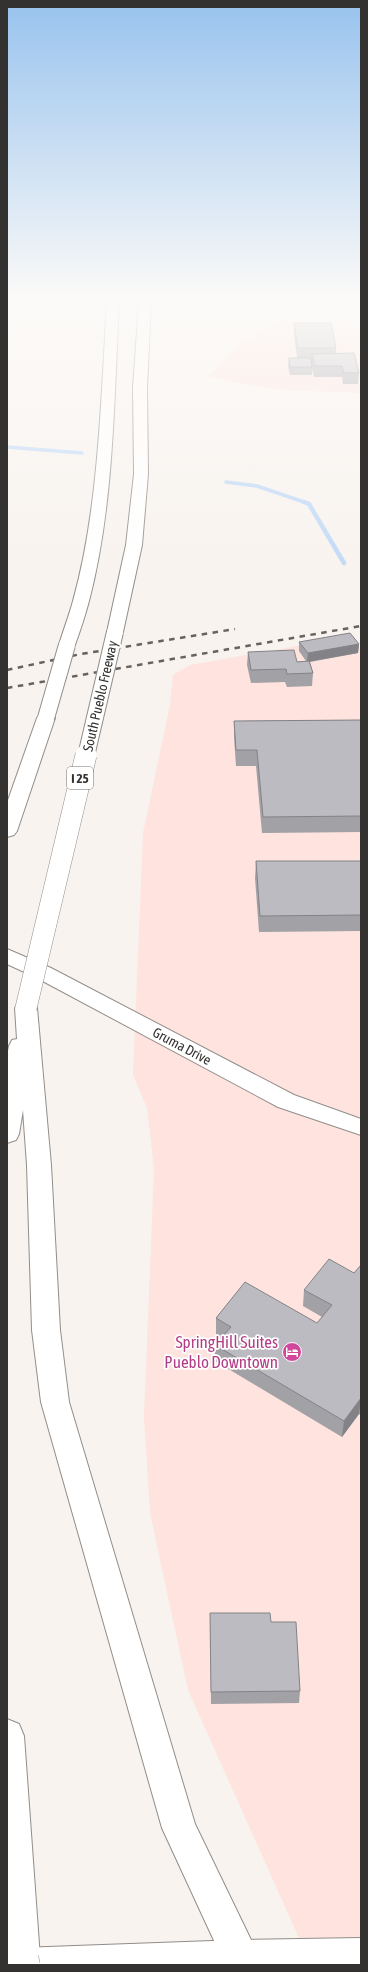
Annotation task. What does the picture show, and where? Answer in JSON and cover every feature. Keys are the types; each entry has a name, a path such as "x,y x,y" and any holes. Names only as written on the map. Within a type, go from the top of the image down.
{"highway":[{"path":"7,831 46,718 81,601 93,543 104,454 107,394"},
{"name":"South Pueblo Freeway","path":"7,1134 26,1008 115,632 134,545 141,474 140,394"},
{"path":"26,1008 38,1165 46,1330 55,1402 179,1828 240,1961"},
{"path":"7,1736 13,1845 22,1963"}],"street":[{"name":"Gruma Drive","path":"7,956 44,973 286,1102 361,1127"},
{"path":"22,1963 240,1961 361,1955"}],"shaded area":[{"path":"354,636 361,652 361,1955 307,1956 188,1690 150,1513 144,1417 154,1169 147,1108 133,1075 143,833 170,705 173,675 190,665"}],"building":[{"path":"350,633 359,644 308,653 299,642"},
{"path":"294,650 297,662 309,661 313,673 287,674 286,669 251,670 248,652"},
{"path":"361,720 361,816 263,817 257,750 236,750 234,721"},
{"path":"256,861 361,861 361,915 260,916"},
{"name":"SpringHill Suites Pueblo Downtown","path":"329,1259 354,1273 361,1265 361,1398 344,1421 215,1345 231,1327 216,1318 245,1282 317,1323 332,1305 304,1290"},
{"path":"210,1613 270,1613 271,1622 296,1622 300,1691 211,1692"}],"waterway":[{"path":"7,447 82,453"},
{"path":"226,482 257,486 307,503"},
{"path":"304,502 309,504 344,563"}],"railway":[{"path":"7,688 361,626"},
{"path":"7,670 81,654 235,629"}],"place":[{"name":"SpringHill Suites Pueblo Downtown","path":"292,1352"}]}
